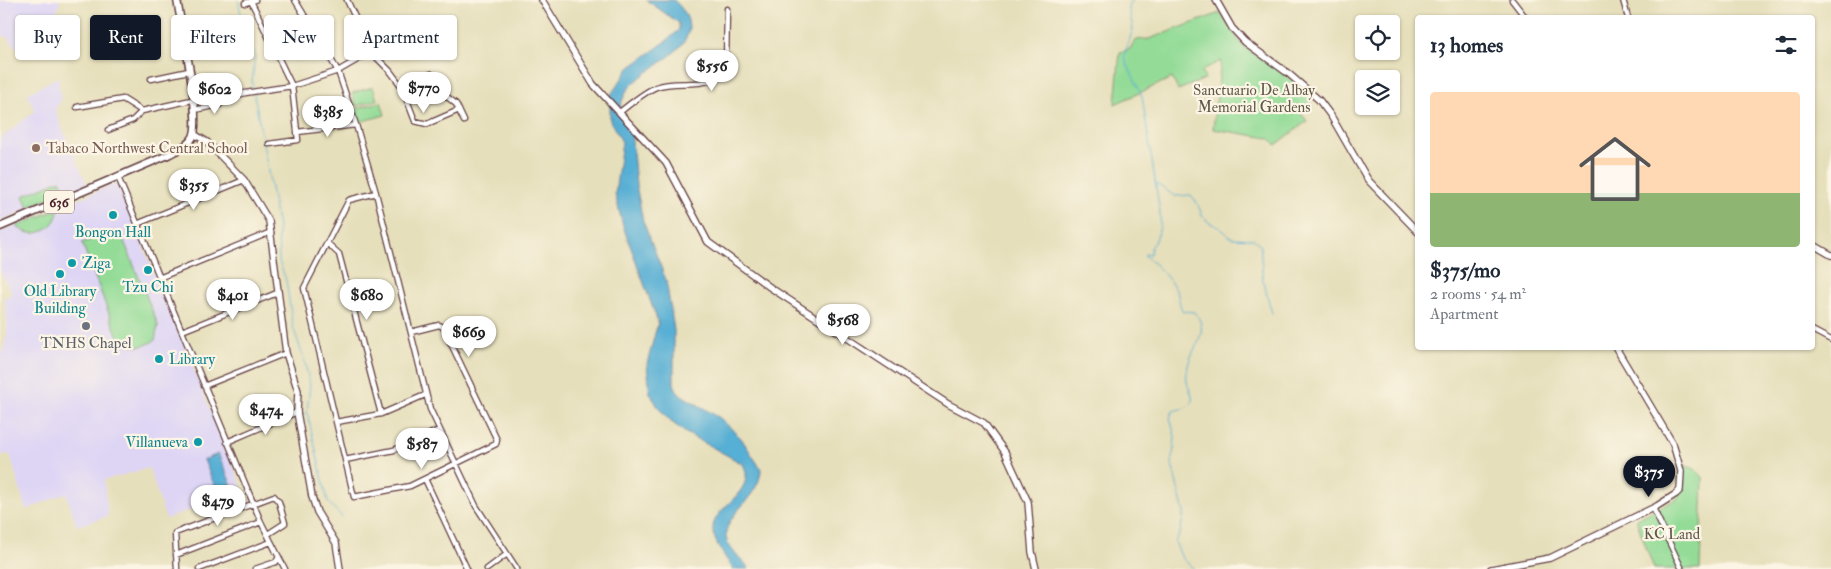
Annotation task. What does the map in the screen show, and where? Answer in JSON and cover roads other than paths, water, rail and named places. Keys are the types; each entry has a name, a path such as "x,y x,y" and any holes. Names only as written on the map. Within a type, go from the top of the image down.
{"main road":[{"path":"177,0 194,110 194,134"},
{"name":"636","path":"0,227 178,150 189,142 194,134"}],"street":[{"path":"295,0 338,71 356,125 376,192 425,395 481,514 517,569"},
{"path":"347,0 355,15"},
{"path":"542,0 584,72 666,163 708,242 718,251 948,404 984,423 1005,452 1028,502 1032,552 1036,569"},
{"path":"1216,0 1232,28 1245,42 1289,74 1319,100 1331,116 1368,180 1415,229"},
{"path":"1512,0 1524,15"},
{"path":"1623,0 1627,15"},
{"path":"245,3 253,1 292,86 298,140 269,144"},
{"path":"618,110 655,88 670,83 708,83 723,72 726,64 727,9"},
{"path":"194,110 219,105 225,98 245,93 292,86 338,71 357,60"},
{"path":"379,60 402,87 413,116 419,122 427,124 459,110"},
{"path":"151,79 189,71"},
{"path":"402,87 431,74"},
{"path":"425,76 430,84 456,104 464,120"},
{"path":"108,130 133,120 142,111 192,99 218,95 225,98"},
{"path":"77,107 123,99 142,111"},
{"path":"298,132 356,125"},
{"path":"194,134 207,142 244,180 263,208 270,232 286,353 298,391 297,412 312,497 317,512 336,543 340,569"},
{"path":"118,177 261,522 285,569"},
{"path":"137,224 244,180"},
{"path":"376,192 349,200 304,288 354,497 410,486 496,444 497,440 443,327 439,325 411,332"},
{"path":"159,278 270,232"},
{"path":"327,243 340,254 381,414"},
{"path":"1815,246 1831,255"},
{"path":"182,331 277,292"},
{"path":"1815,332 1831,340"},
{"path":"1492,569 1524,566 1550,558 1653,508 1680,490 1680,461 1673,444 1617,350"},
{"path":"204,386 286,353"},
{"path":"336,422 381,414 425,395"},
{"path":"227,442 297,412"},
{"path":"345,460 394,450 440,430"},
{"path":"425,479 467,569"},
{"path":"177,569 175,533 274,496 279,502 286,523 268,534"},
{"path":"1653,508 1682,568"},
{"path":"176,555 261,522"},
{"path":"198,569 271,542"},
{"path":"487,569 507,554"},
{"path":"255,569 276,562 279,557"}],"water":[{"path":"646,0 674,0 686,15 689,28 685,39 677,49 640,78 628,90 622,100 618,115 631,130 636,185 643,221 666,280 674,330 674,384 678,393 720,418 741,438 761,469 755,489 734,515 726,532 729,545 749,569 733,569 718,546 713,531 714,522 719,514 740,492 745,483 746,474 743,464 686,433 670,421 658,407 650,393 647,364 658,322 623,226 615,194 622,142 610,121 610,96 629,68 679,30 679,23"},
{"path":"218,454 233,488 218,494 204,460"}],"waterway":[{"path":"238,0 243,23 255,55 253,89"},
{"path":"1131,0 1129,9 1133,29 1124,57 1142,96 1160,213 1158,235 1151,246 1150,254 1145,254 1145,256 1171,282 1177,292 1183,311 1194,312 1201,326 1199,339 1190,359 1187,372 1187,382 1192,395 1191,404 1188,407 1173,411 1170,417 1175,437 1172,464 1184,513 1180,533 1175,542 1182,558 1194,569"},
{"path":"254,93 278,227 279,261 286,280 293,327 304,359 310,385 307,412 328,502 342,517"},
{"path":"1155,183 1175,196 1191,195 1203,217 1232,238 1254,239 1260,245 1263,281 1272,313"}],"place":[{"name":"Tabaco Northwest Central School","path":"36,148"},
{"name":"Bongon Hall","path":"113,215"},
{"name":"Ziga","path":"72,263"},
{"name":"Tzu Chi","path":"148,270"},
{"name":"Old Library Building","path":"60,274"},
{"name":"TNHS Chapel","path":"86,326"},
{"name":"Library","path":"159,359"},
{"name":"Villanueva","path":"198,442"}],"park label":[{"name":"Sanctuario De Albay Memorial Gardens","path":"1254,98"},
{"name":"KC Land","path":"1672,534"}]}
